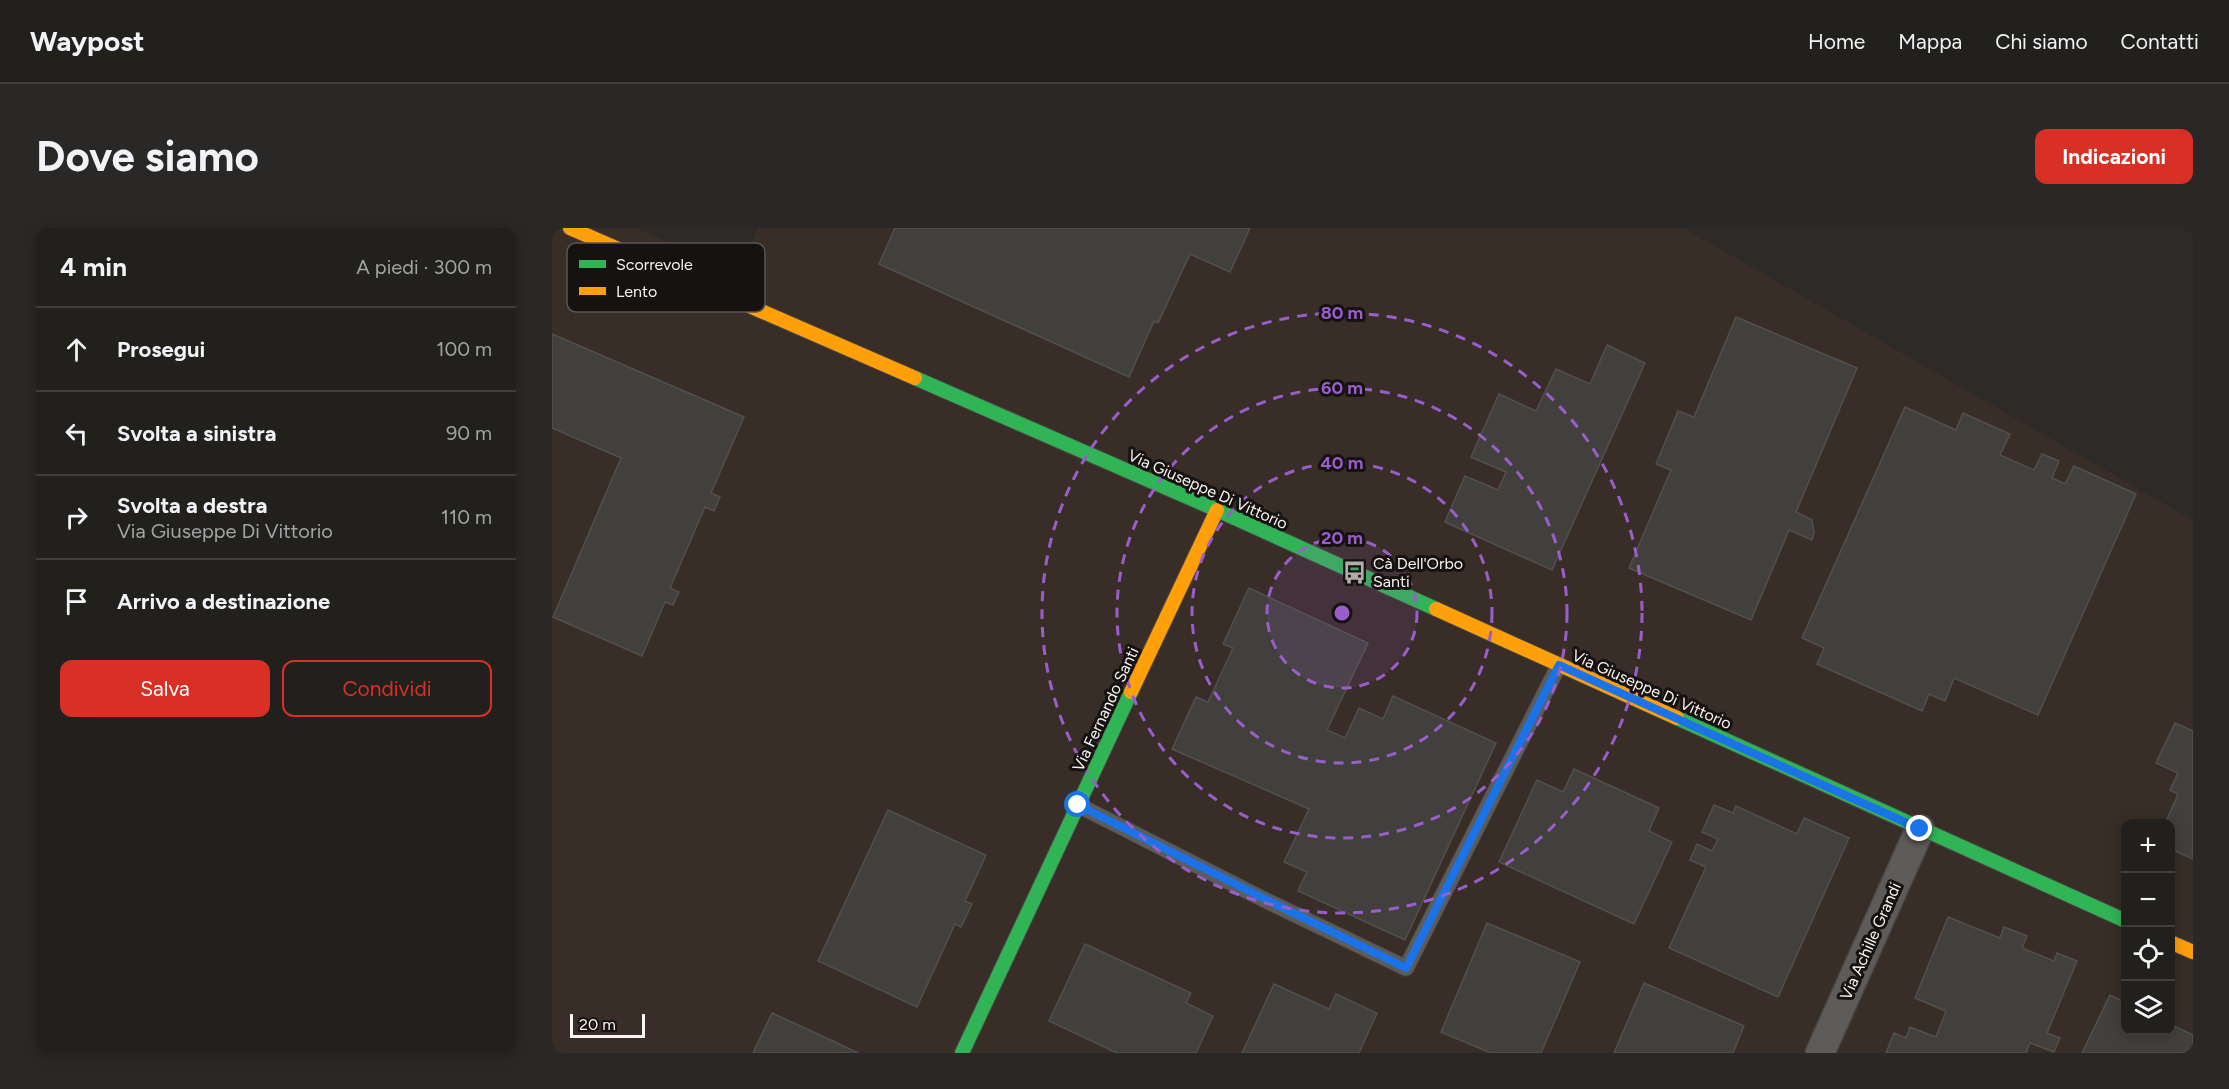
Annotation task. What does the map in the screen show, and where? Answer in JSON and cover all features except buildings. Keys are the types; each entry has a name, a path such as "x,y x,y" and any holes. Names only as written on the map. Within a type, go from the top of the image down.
{"street":[{"name":"Via Giuseppe Di Vittorio","path":"570,228 604,243"},
{"name":"Via Giuseppe Di Vittorio","path":"763,312 1217,510 2121,919"},
{"name":"Via Fernando Santi","path":"962,1053 1217,510"},
{"name":"Via Achille Grandi","path":"1820,1053 1920,829"},
{"path":"2175,944 2193,952"}],"lane":[{"path":"1078,805 1406,968 1559,665"}],"shaded area":[{"path":"552,228 636,228 671,243 567,243 567,312 765,312 765,243 750,243 759,228 1684,228 2193,520 2193,1053 552,1053"}],"traffic: fast":[{"path":"915,378 1436,609"},
{"path":"962,1053 1131,692"},
{"path":"1677,718 2121,919"}],"traffic: slow":[{"path":"570,228 604,243"},
{"path":"763,312 915,378"},
{"path":"1131,692 1217,510"},
{"path":"1436,609 1677,718"},
{"path":"2175,944 2193,952"}],"place":[{"name":"Cà Dell'Orbo Santi","path":"1355,572"}],"route":[{"path":"1078,805 1406,968 1559,665 1920,829"}]}
